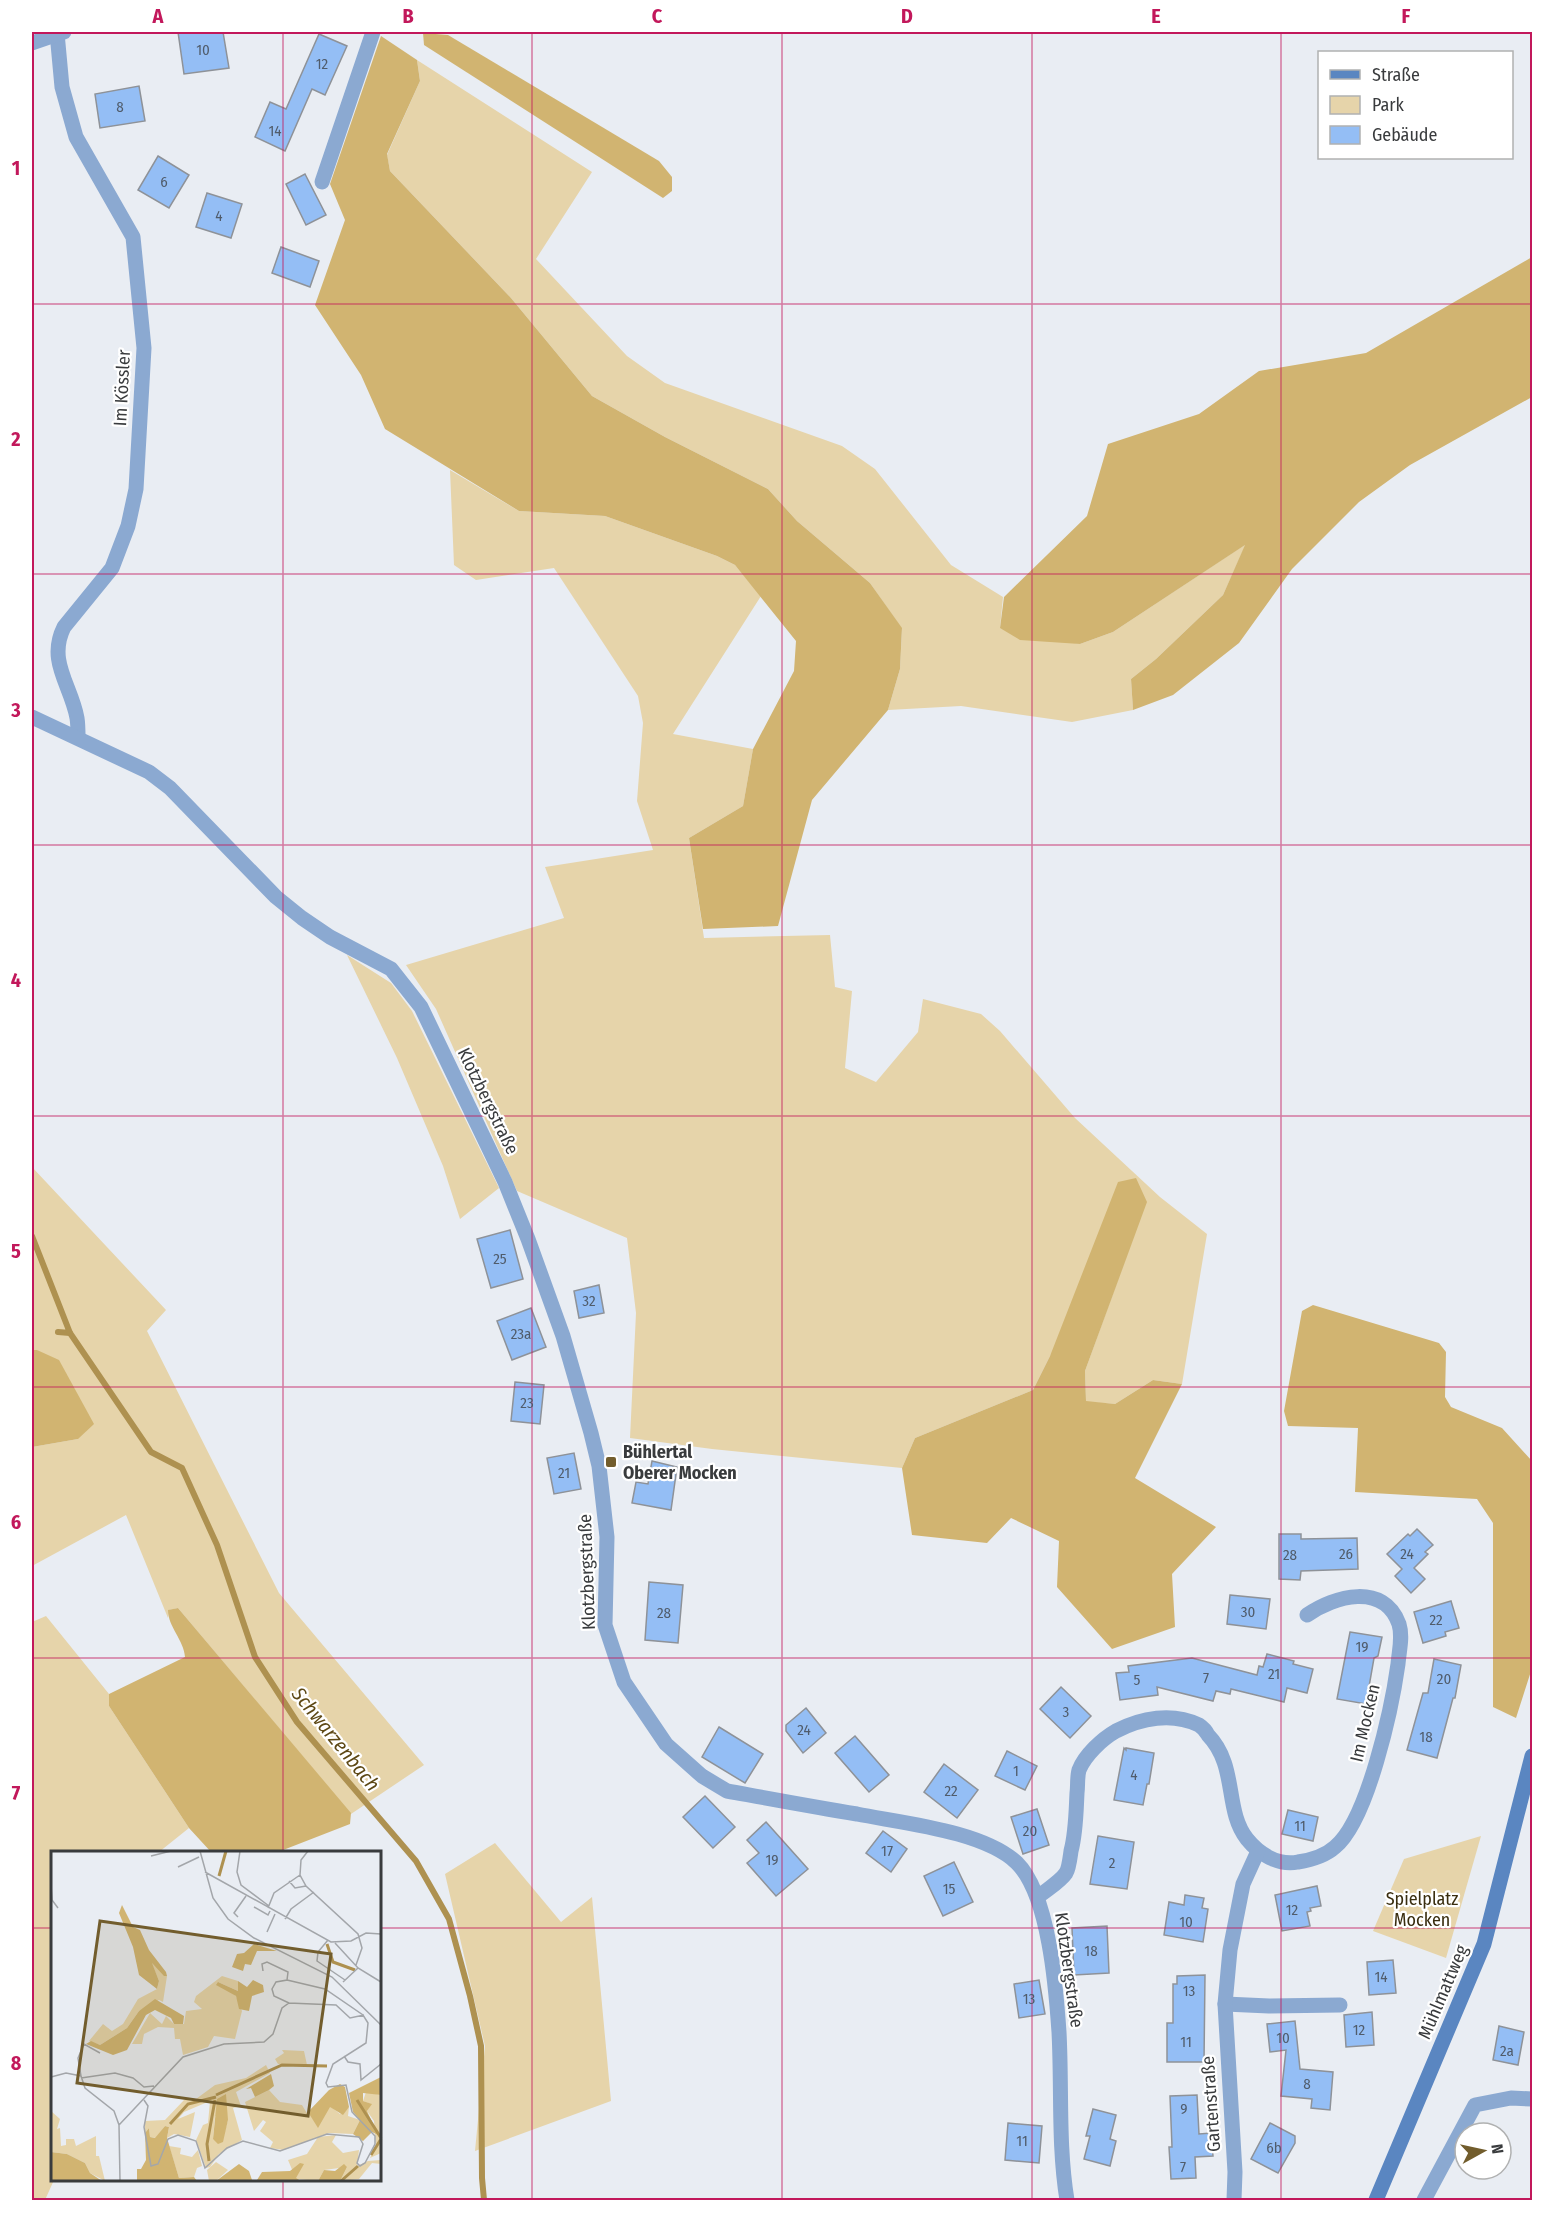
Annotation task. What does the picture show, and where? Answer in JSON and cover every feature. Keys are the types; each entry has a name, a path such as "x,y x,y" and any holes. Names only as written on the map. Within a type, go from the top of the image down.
{"main road":[{"name":"Mühlmattweg","path":"1376,2200 1484,1944 1533,1756"}],"street":[{"path":"32,43 60,32"},
{"name":"Im Kössler","path":"60,32 62,87 76,137 133,237 144,348 136,489 128,526 112,568 64,627 58,638 57,659 77,717 78,737"},
{"path":"322,182 373,32"},
{"name":"Klotzbergstraße","path":"32,717 149,772 163,783 276,897 330,937 391,969 421,1007 505,1182 562,1336 591,1433 598,1466 607,1537 605,1625 624,1682 666,1744 702,1776 727,1791 948,1831 988,1844 1017,1863 1038,1897 1047,1933 1059,2032 1062,2167 1067,2200"},
{"name":"Im Mocken","path":"1258,1851 1280,1862 1293,1863 1323,1855 1337,1845 1356,1815 1374,1772 1396,1673 1401,1638 1399,1624 1389,1606 1372,1597 1346,1597 1323,1604 1306,1615"},
{"path":"1038,1897 1066,1873 1074,1842 1079,1771 1090,1752 1115,1732 1153,1718 1173,1718 1200,1726 1218,1745 1229,1775 1237,1820 1245,1837 1258,1851"},
{"name":"Gartenstraße","path":"1234,2200 1235,2172 1225,2004 1230,1950 1243,1884 1258,1851"},
{"path":"1225,2004 1340,2005"},
{"path":"1424,2200 1475,2105 1511,2098 1533,2099"}],"green space":[{"path":"417,60 592,172 536,259 627,356 665,383 842,446 875,469 951,565 1003,597 1000,628 1080,644 1113,632 1246,544 1223,595 1156,659 1131,679 1133,710 1072,722 961,706 888,710 900,669 902,629 870,583 797,521 768,489 665,437 592,396 511,298 390,171 387,155 420,81"},
{"path":"450,470 519,511 605,516 717,556 735,565 761,596 673,734 753,749 743,806 689,838 704,938 830,935 835,987 852,991 845,1068 876,1082 918,1032 923,999 981,1014 1000,1031 1075,1118 1160,1197 1207,1234 1182,1384 1153,1380 1115,1404 1086,1402 1085,1371 1146,1202 1050,1356 1033,1390 915,1438 902,1468 712,1449 630,1438 636,1313 627,1238 517,1191 436,1009 406,965 564,918 545,867 653,850 637,801 643,723 638,696 554,568 476,580 454,565"},
{"path":"347,955 391,983 412,1011 499,1188 460,1219 443,1166 397,1058"},
{"path":"32,1167 166,1310 147,1331 279,1593 424,1765 351,1814 178,1608 169,1610 168,1618 126,1515 32,1566 32,1447 78,1439 37,1350 32,1350"},
{"path":"46,1616 109,1694 109,1706 189,1828 160,1851 51,1851 51,2181 54,2181 45,2200 32,2200 32,1622"},
{"name":"Spielplatz Mocken","path":"1481,1836 1446,1958 1373,1931 1404,1859"},
{"path":"495,1843 561,1922 592,1897 611,2101 475,2151 485,2046 445,1874"}],"shaded area":[{"path":"423,33 448,35 659,161 672,177 672,191 663,198 424,45"},
{"path":"381,36 417,60 420,81 387,154 390,171 511,298 592,396 665,437 768,489 797,521 870,583 902,628 900,669 888,710 812,800 778,926 703,929 689,838 743,806 753,749 794,671 796,641 735,565 717,556 605,516 519,511 385,429 361,375 315,305 345,220 330,184"},
{"path":"1532,257 1532,397 1410,465 1359,502 1292,569 1239,643 1173,695 1133,710 1131,679 1156,659 1223,595 1245,545 1113,632 1080,644 1020,640 1000,628 1004,597 1087,516 1108,444 1199,414 1259,371 1366,353"},
{"path":"1136,1178 1147,1202 1085,1371 1086,1401 1115,1404 1153,1380 1182,1384 1135,1478 1216,1527 1172,1574 1175,1627 1112,1649 1057,1587 1059,1541 1011,1518 987,1543 912,1535 902,1468 915,1438 1033,1390 1050,1356 1118,1182"},
{"path":"1313,1305 1439,1343 1446,1352 1445,1397 1451,1407 1502,1428 1532,1461 1532,1668 1516,1718 1493,1707 1493,1523 1477,1499 1355,1492 1358,1428 1288,1426 1284,1411 1302,1311"},
{"path":"32,1350 59,1360 94,1424 78,1439 32,1447"},
{"path":"178,1608 351,1813 350,1824 281,1851 210,1851 189,1828 109,1706 109,1694 185,1657 168,1610"}],"building":[{"path":"178,32 223,32 229,68 184,74"},
{"path":"319,34 347,46 325,95 312,89 285,151 255,137 270,102 286,109"},
{"path":"139,86 145,121 100,128 95,94"},
{"path":"158,156 189,175 169,208 138,190"},
{"path":"305,174 326,215 306,225 286,184"},
{"path":"207,193 242,204 231,238 196,227"},
{"path":"281,247 319,261 310,287 272,273"},
{"path":"510,1230 523,1279 491,1288 477,1239"},
{"path":"599,1285 604,1313 579,1318 574,1291"},
{"path":"531,1308 546,1347 512,1360 497,1321"},
{"path":"515,1382 544,1385 540,1424 511,1421"},
{"path":"574,1453 581,1489 554,1494 547,1458"},
{"path":"652,1461 677,1467 671,1510 632,1503 636,1482 648,1484"},
{"path":"1417,1529 1433,1545 1425,1552 1428,1554 1414,1568 1425,1579 1411,1593 1395,1576 1402,1569 1387,1554 1408,1534 1410,1536"},
{"path":"1279,1534 1301,1534 1301,1539 1357,1538 1358,1569 1301,1571 1300,1580 1279,1579"},
{"path":"649,1582 683,1585 678,1643 645,1640"},
{"path":"1230,1595 1270,1599 1266,1629 1227,1624"},
{"path":"1451,1601 1459,1628 1445,1632 1446,1636 1423,1643 1414,1612"},
{"path":"1350,1632 1382,1637 1378,1656 1374,1658 1366,1704 1337,1699"},
{"path":"1267,1654 1313,1669 1307,1693 1287,1688 1284,1702 1231,1689 1230,1694 1216,1691 1213,1701 1157,1687 1158,1695 1120,1700 1116,1673 1129,1672 1128,1666 1192,1658 1257,1675 1259,1666 1263,1667"},
{"path":"1434,1659 1461,1665 1455,1698 1453,1698 1437,1758 1407,1750 1423,1693 1428,1693"},
{"path":"1061,1687 1091,1716 1070,1738 1040,1709"},
{"path":"806,1708 826,1733 803,1753 786,1731 786,1725"},
{"path":"719,1727 763,1754 745,1783 702,1757"},
{"path":"855,1736 889,1775 869,1792 835,1753"},
{"path":"1124,1748 1154,1753 1143,1805 1114,1800"},
{"path":"1007,1751 1037,1766 1025,1790 995,1776"},
{"path":"944,1764 978,1790 957,1818 924,1792"},
{"path":"705,1796 735,1827 713,1848 683,1817"},
{"path":"1037,1809 1049,1845 1023,1854 1011,1817"},
{"path":"1288,1810 1318,1817 1313,1841 1282,1834"},
{"path":"766,1822 808,1869 776,1896 747,1863 759,1853 747,1840"},
{"path":"883,1831 907,1849 891,1872 866,1853"},
{"path":"1098,1836 1134,1842 1127,1889 1090,1884"},
{"path":"954,1862 973,1902 943,1916 924,1876"},
{"path":"1317,1886 1321,1906 1310,1908 1311,1911 1307,1912 1310,1926 1282,1931 1275,1895"},
{"path":"1185,1895 1204,1898 1202,1908 1208,1909 1203,1942 1164,1935 1169,1902 1184,1905"},
{"path":"1107,1926 1109,1973 1074,1975 1072,1928"},
{"path":"1393,1960 1396,1993 1369,1995 1367,1962"},
{"path":"1205,1975 1204,2062 1167,2062 1167,2023 1173,2023 1173,1984 1177,1984 1177,1976"},
{"path":"1039,1980 1045,2014 1019,2018 1014,1984"},
{"path":"1372,2012 1374,2045 1346,2047 1344,2015"},
{"path":"1295,2021 1300,2069 1333,2072 1330,2110 1311,2108 1312,2099 1281,2096 1286,2050 1270,2052 1267,2024"},
{"path":"1499,2026 1524,2032 1518,2065 1493,2060"},
{"path":"1197,2095 1199,2134 1211,2133 1213,2156 1195,2157 1196,2178 1171,2179 1170,2096"},
{"path":"1093,2109 1116,2115 1110,2139 1116,2141 1110,2166 1084,2159 1090,2136 1086,2136"},
{"path":"1008,2123 1042,2126 1039,2163 1005,2160"},
{"path":"1270,2123 1295,2136 1295,2143 1278,2173 1251,2159"}],"waterway":[{"name":"Schwarzenbach","path":"32,1236 70,1333 58,1332"},
{"name":"Schwarzenbach","path":"70,1333 151,1452 182,1468 217,1545 255,1657 297,1722 416,1861 449,1919 481,2046 484,2200"}],"place":[{"name":"Bühlertal Oberer Mocken","path":"611,1462"}]}
